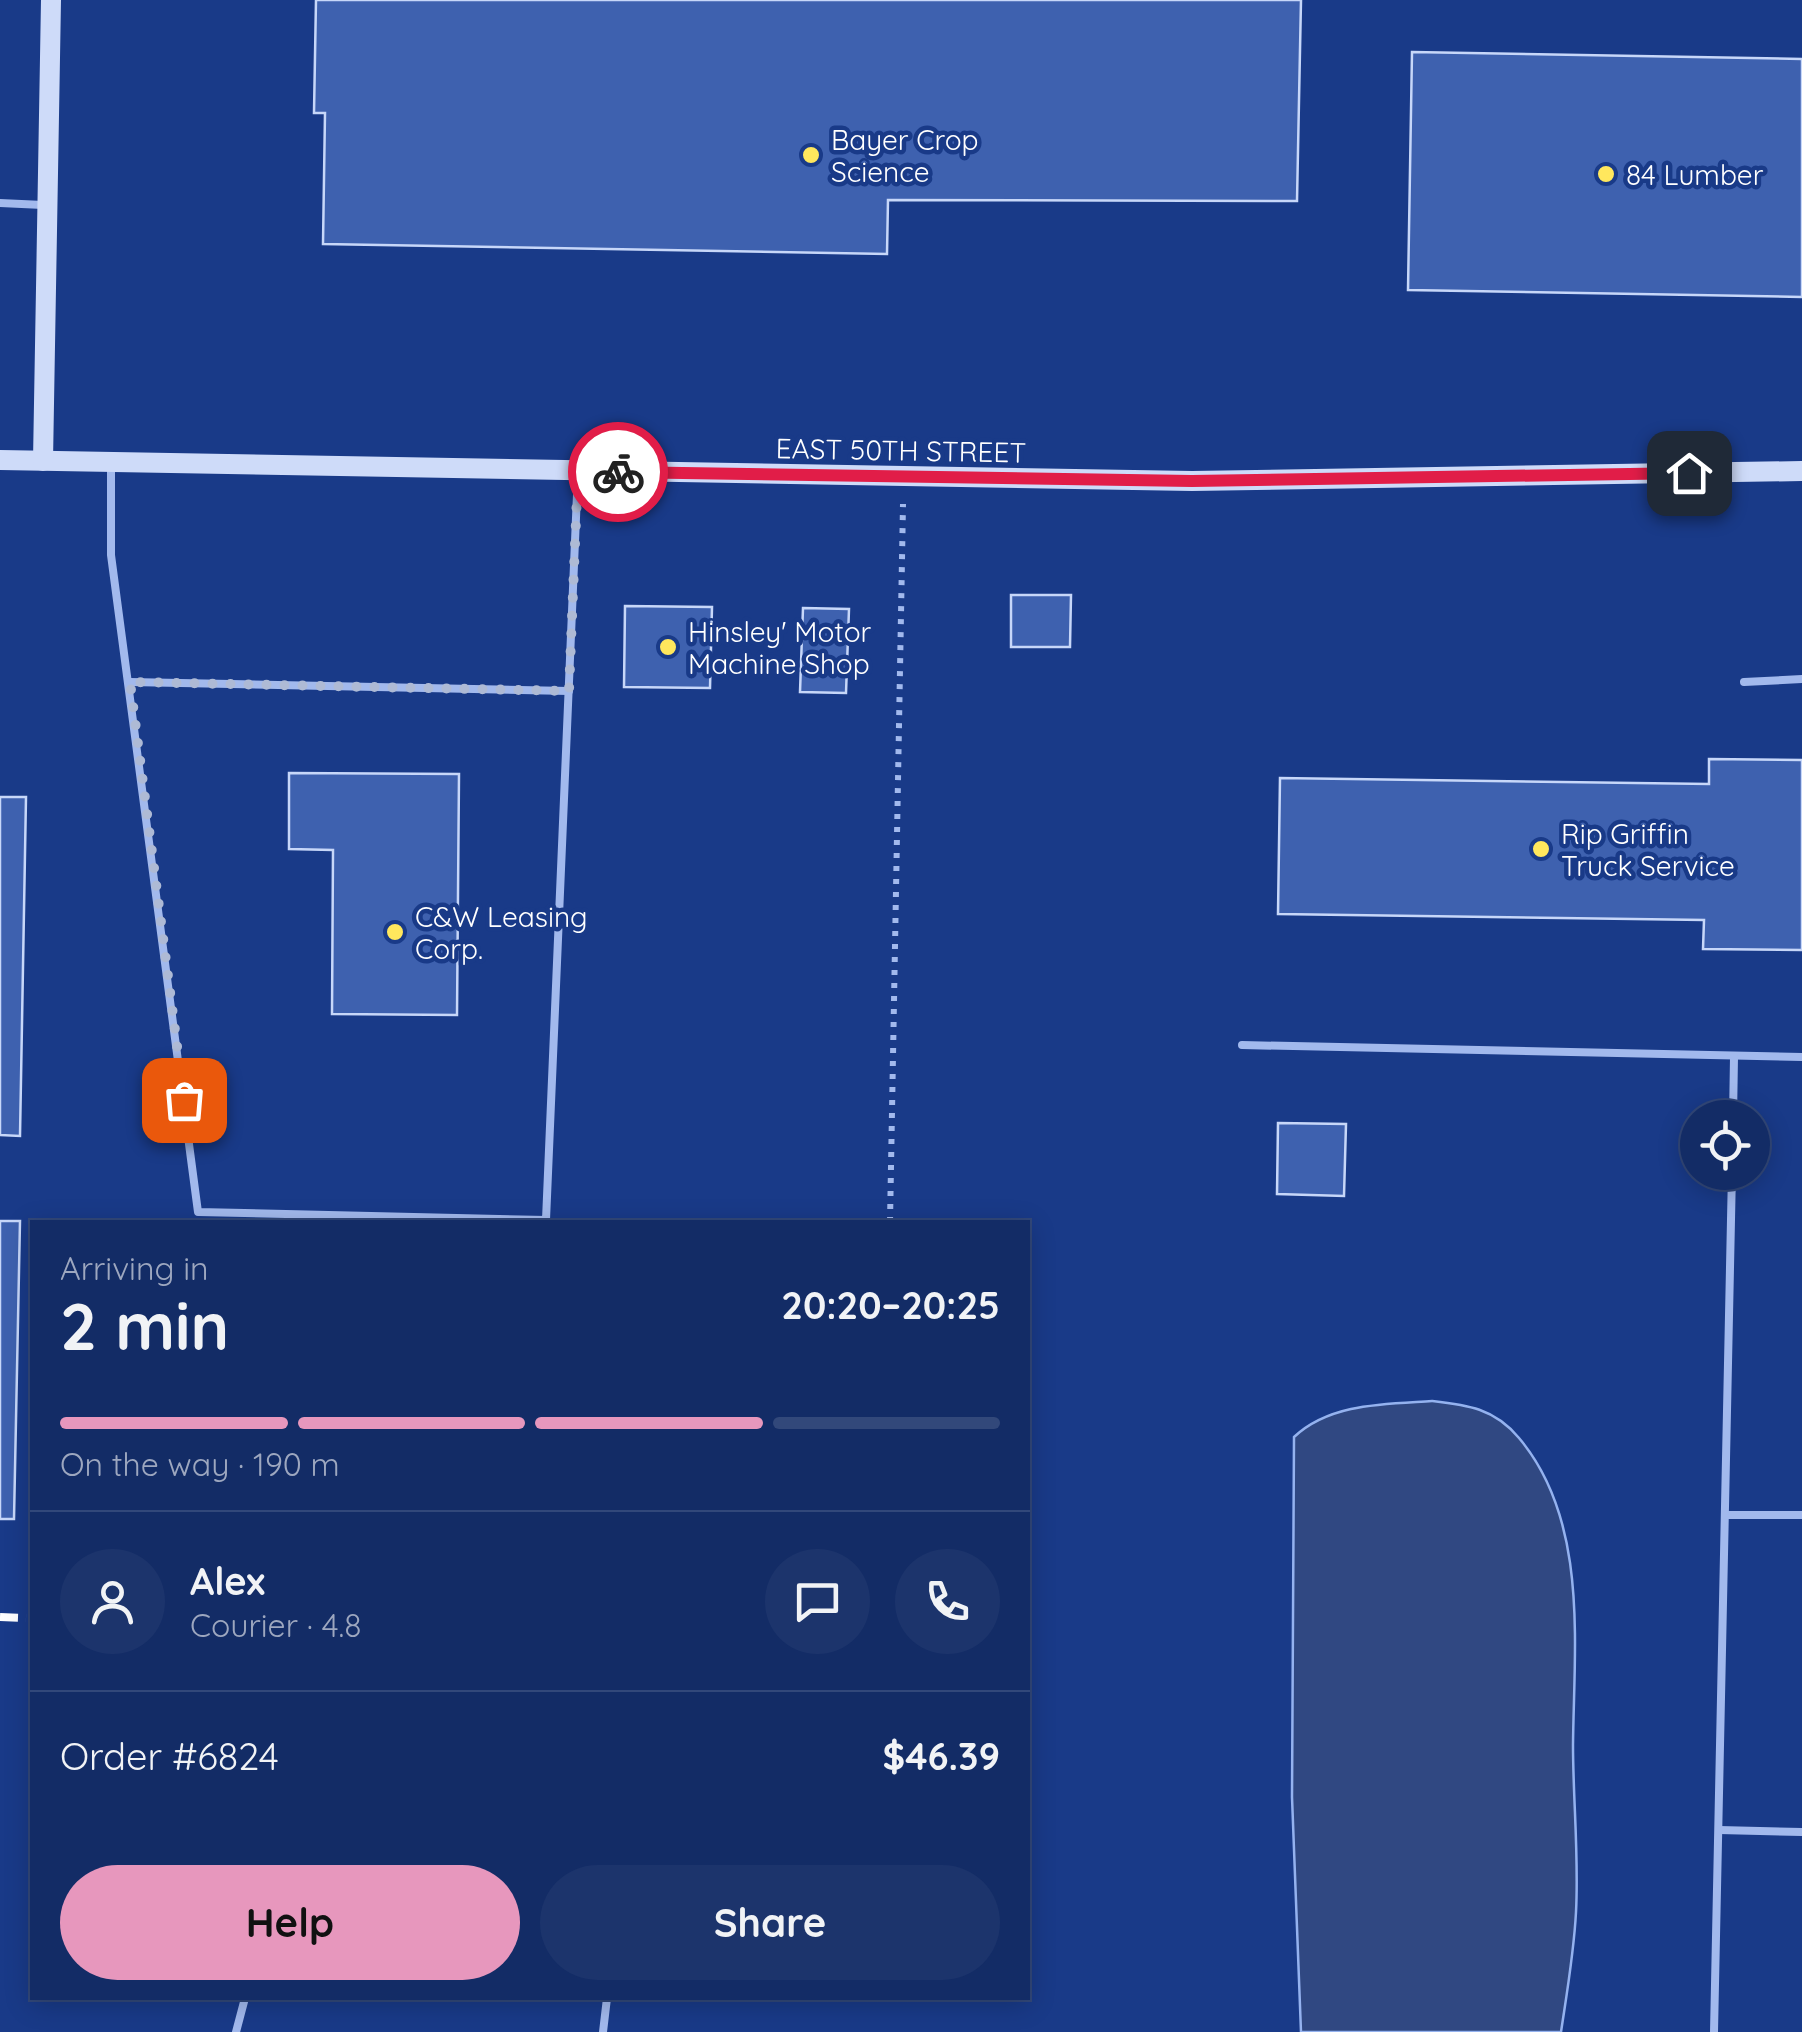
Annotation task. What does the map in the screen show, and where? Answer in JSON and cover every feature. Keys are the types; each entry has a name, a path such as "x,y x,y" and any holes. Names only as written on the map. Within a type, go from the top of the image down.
{"main road":[{"path":"43,461 51,0"},
{"name":"EAST 50TH STREET","path":"0,460 903,478 1230,480 1802,470"}],"lane":[{"path":"0,203 48,205"},
{"path":"111,462 112,556 198,1212 546,1220 578,471"},
{"path":"1744,682 1802,679"},
{"path":"130,682 569,691"},
{"path":"1242,1045 1802,1057"},
{"path":"1733,1100 1734,1057"},
{"path":"1714,2032 1732,1190"},
{"path":"1725,1514 1802,1515"},
{"path":"1718,1830 1802,1832"},
{"path":"236,2032 244,2000"},
{"path":"603,2032 607,2000"}],"path":[{"path":"890,1220 903,478"}],"water":[{"path":"1432,1401 1490,1414 1510,1428 1541,1471 1557,1507 1567,1545 1575,1626 1577,1891 1561,2032 1301,2032 1292,1797 1294,1437 1341,1411"}],"building":[{"name":"Bayer Crop Science","path":"316,0 1301,0 1297,201 888,200 887,254 323,244 325,113 314,113"},
{"name":"84 Lumber","path":"1412,52 1802,59 1802,297 1408,290"},
{"path":"1011,595 1071,595 1070,647 1011,647"},
{"name":"Hinsley' Motor Machine Shop","path":"625,606 712,607 710,688 624,687"},
{"path":"803,608 849,609 846,693 800,692"},
{"name":"Rip Griffin Truck Service","path":"1709,759 1802,760 1802,950 1703,949 1704,920 1278,914 1280,778 1709,784"},
{"name":"C&W Leasing Corp.","path":"289,773 459,774 457,1015 332,1014 333,850 289,849"},
{"path":"0,797 26,797 20,1136 0,1135"},
{"path":"1278,1123 1346,1124 1344,1196 1277,1194"},
{"path":"0,1221 20,1221 14,1519 0,1519"}],"railway":[{"path":"0,1617 26,1618"}],"way so far":[{"path":"184,1100 130,682 569,691 578,471 618,472"}],"place":[{"name":"Bayer Crop Science","path":"811,155"},
{"name":"84 Lumber","path":"1606,174"},
{"name":"Hinsley' Motor Machine Shop","path":"668,647"},
{"name":"Rip Griffin Truck Service","path":"1541,849"},
{"name":"C&W Leasing Corp.","path":"395,932"}],"route":[{"path":"618,472 1192,481 1689,473"}]}
